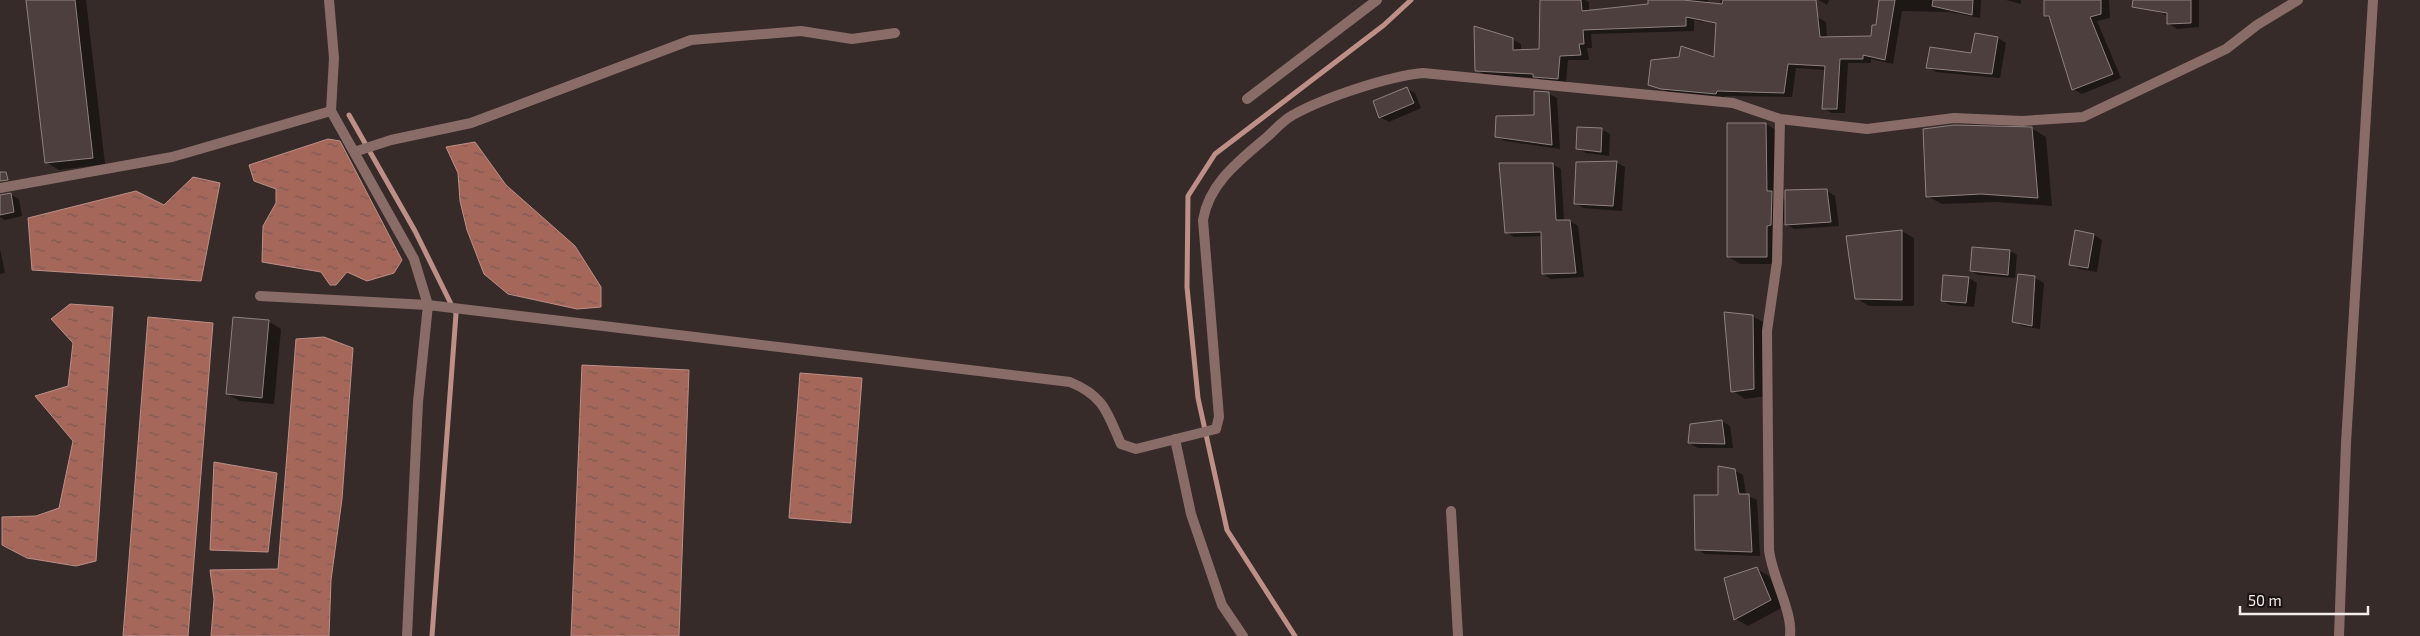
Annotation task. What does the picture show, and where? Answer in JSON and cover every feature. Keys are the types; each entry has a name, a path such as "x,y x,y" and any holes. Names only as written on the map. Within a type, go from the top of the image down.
{"lane":[{"path":"329,0 334,58 331,111 414,258 428,305 418,402 406,636"},
{"path":"1247,99 1376,0"},
{"path":"260,296 428,305 1070,382 1085,388 1103,404 1121,444 1136,449 1216,429 1219,417 1203,220 1205,210 1209,199 1230,169 1291,116 1312,105 1404,75 1423,73 1733,103 1780,119 1867,129 1954,118 2022,121 2083,117 2226,49 2257,25 2298,0"},
{"path":"2339,636 2346,443 2374,0"},
{"path":"354,152 391,140 471,123 691,40 801,31 852,38 895,32"},
{"path":"0,188 172,158 331,111"},
{"path":"1780,119 1777,262 1767,331 1769,550 1771,567 1792,625 1790,636"},
{"path":"1175,439 1191,514 1222,605 1243,636"},
{"path":"1451,511 1458,636"}],"water":[{"path":"328,139 340,141 402,260 394,273 367,281 347,272 336,285 330,285 321,272 262,262 263,226 276,203 276,189 254,181 249,165"},
{"path":"475,142 506,185 575,246 601,287 601,307 577,309 508,294 484,274 467,230 460,201 458,173 446,147"},
{"path":"193,177 220,183 201,281 32,270 28,218 136,191 164,205"},
{"path":"70,304 113,307 96,561 76,566 27,558 2,545 2,517 36,516 59,508 73,441 35,396 68,386 73,343 51,319"},
{"path":"148,317 213,323 188,636 123,636"},
{"path":"324,337 353,348 342,499 331,580 329,636 211,636 214,599 210,570 278,569 296,339"},
{"path":"582,365 689,370 679,636 571,636"},
{"path":"800,373 862,378 851,523 789,518"},
{"path":"214,462 277,473 268,552 210,550"}],"building":[{"path":"26,0 75,0 93,158 45,163"},
{"path":"1540,0 1581,0 1582,11 1648,4 1648,0 1683,0 1722,4 1723,0 1816,0 1820,37 1871,36 1872,25 1876,25 1879,0 1895,0 1885,60 1863,55 1863,59 1840,59 1837,109 1822,109 1825,66 1788,64 1784,93 1717,91 1716,94 1661,89 1648,85 1651,60 1679,57 1681,46 1714,57 1716,23 1686,17 1686,26 1583,30 1584,44 1579,44 1581,55 1560,56 1558,79 1533,77 1533,74 1475,71 1474,26 1513,38 1513,50 1539,49"},
{"path":"1933,0 1973,0 1972,15 1932,6"},
{"path":"2044,0 2101,0 2101,14 2090,17 2113,74 2072,90 2049,16 2044,16"},
{"path":"2133,0 2191,0 2191,23 2167,24 2167,13 2132,7"},
{"path":"1975,33 1998,37 1992,74 1926,68 1930,47 1971,53"},
{"path":"1407,87 1414,103 1379,118 1373,101"},
{"path":"1534,91 1549,92 1552,145 1495,137 1496,116 1534,115"},
{"path":"1727,123 1766,123 1767,191 1772,191 1771,225 1767,226 1767,257 1727,257"},
{"path":"1954,125 2032,127 2038,198 1981,194 1926,197 1923,129"},
{"path":"1577,127 1602,128 1601,152 1576,149"},
{"path":"1617,161 1613,206 1574,204 1576,162"},
{"path":"1499,163 1553,163 1556,220 1570,220 1576,273 1542,274 1541,232 1505,233"},
{"path":"0,172 6,172 8,180 0,181"},
{"path":"1827,189 1831,222 1785,225 1785,190"},
{"path":"11,193 14,212 0,215 0,195"},
{"path":"1902,230 1902,300 1855,299 1846,236"},
{"path":"2075,230 2094,234 2088,268 2069,265"},
{"path":"1972,247 2010,250 2008,275 1970,271"},
{"path":"2018,274 2035,276 2032,326 2012,322"},
{"path":"1943,275 1969,277 1966,303 1941,301"},
{"path":"1724,312 1753,315 1754,389 1731,392"},
{"path":"233,317 269,320 262,398 226,394"},
{"path":"1722,420 1725,444 1688,443 1690,424"},
{"path":"1718,466 1735,469 1739,494 1749,494 1752,552 1695,550 1694,495 1718,495"},
{"path":"1757,567 1771,600 1734,620 1724,578"}],"waterway":[{"path":"1295,636 1227,530 1198,398 1187,287 1188,196 1215,154 1384,25 1411,0"},
{"path":"349,115 415,231 456,314 432,636"}]}
